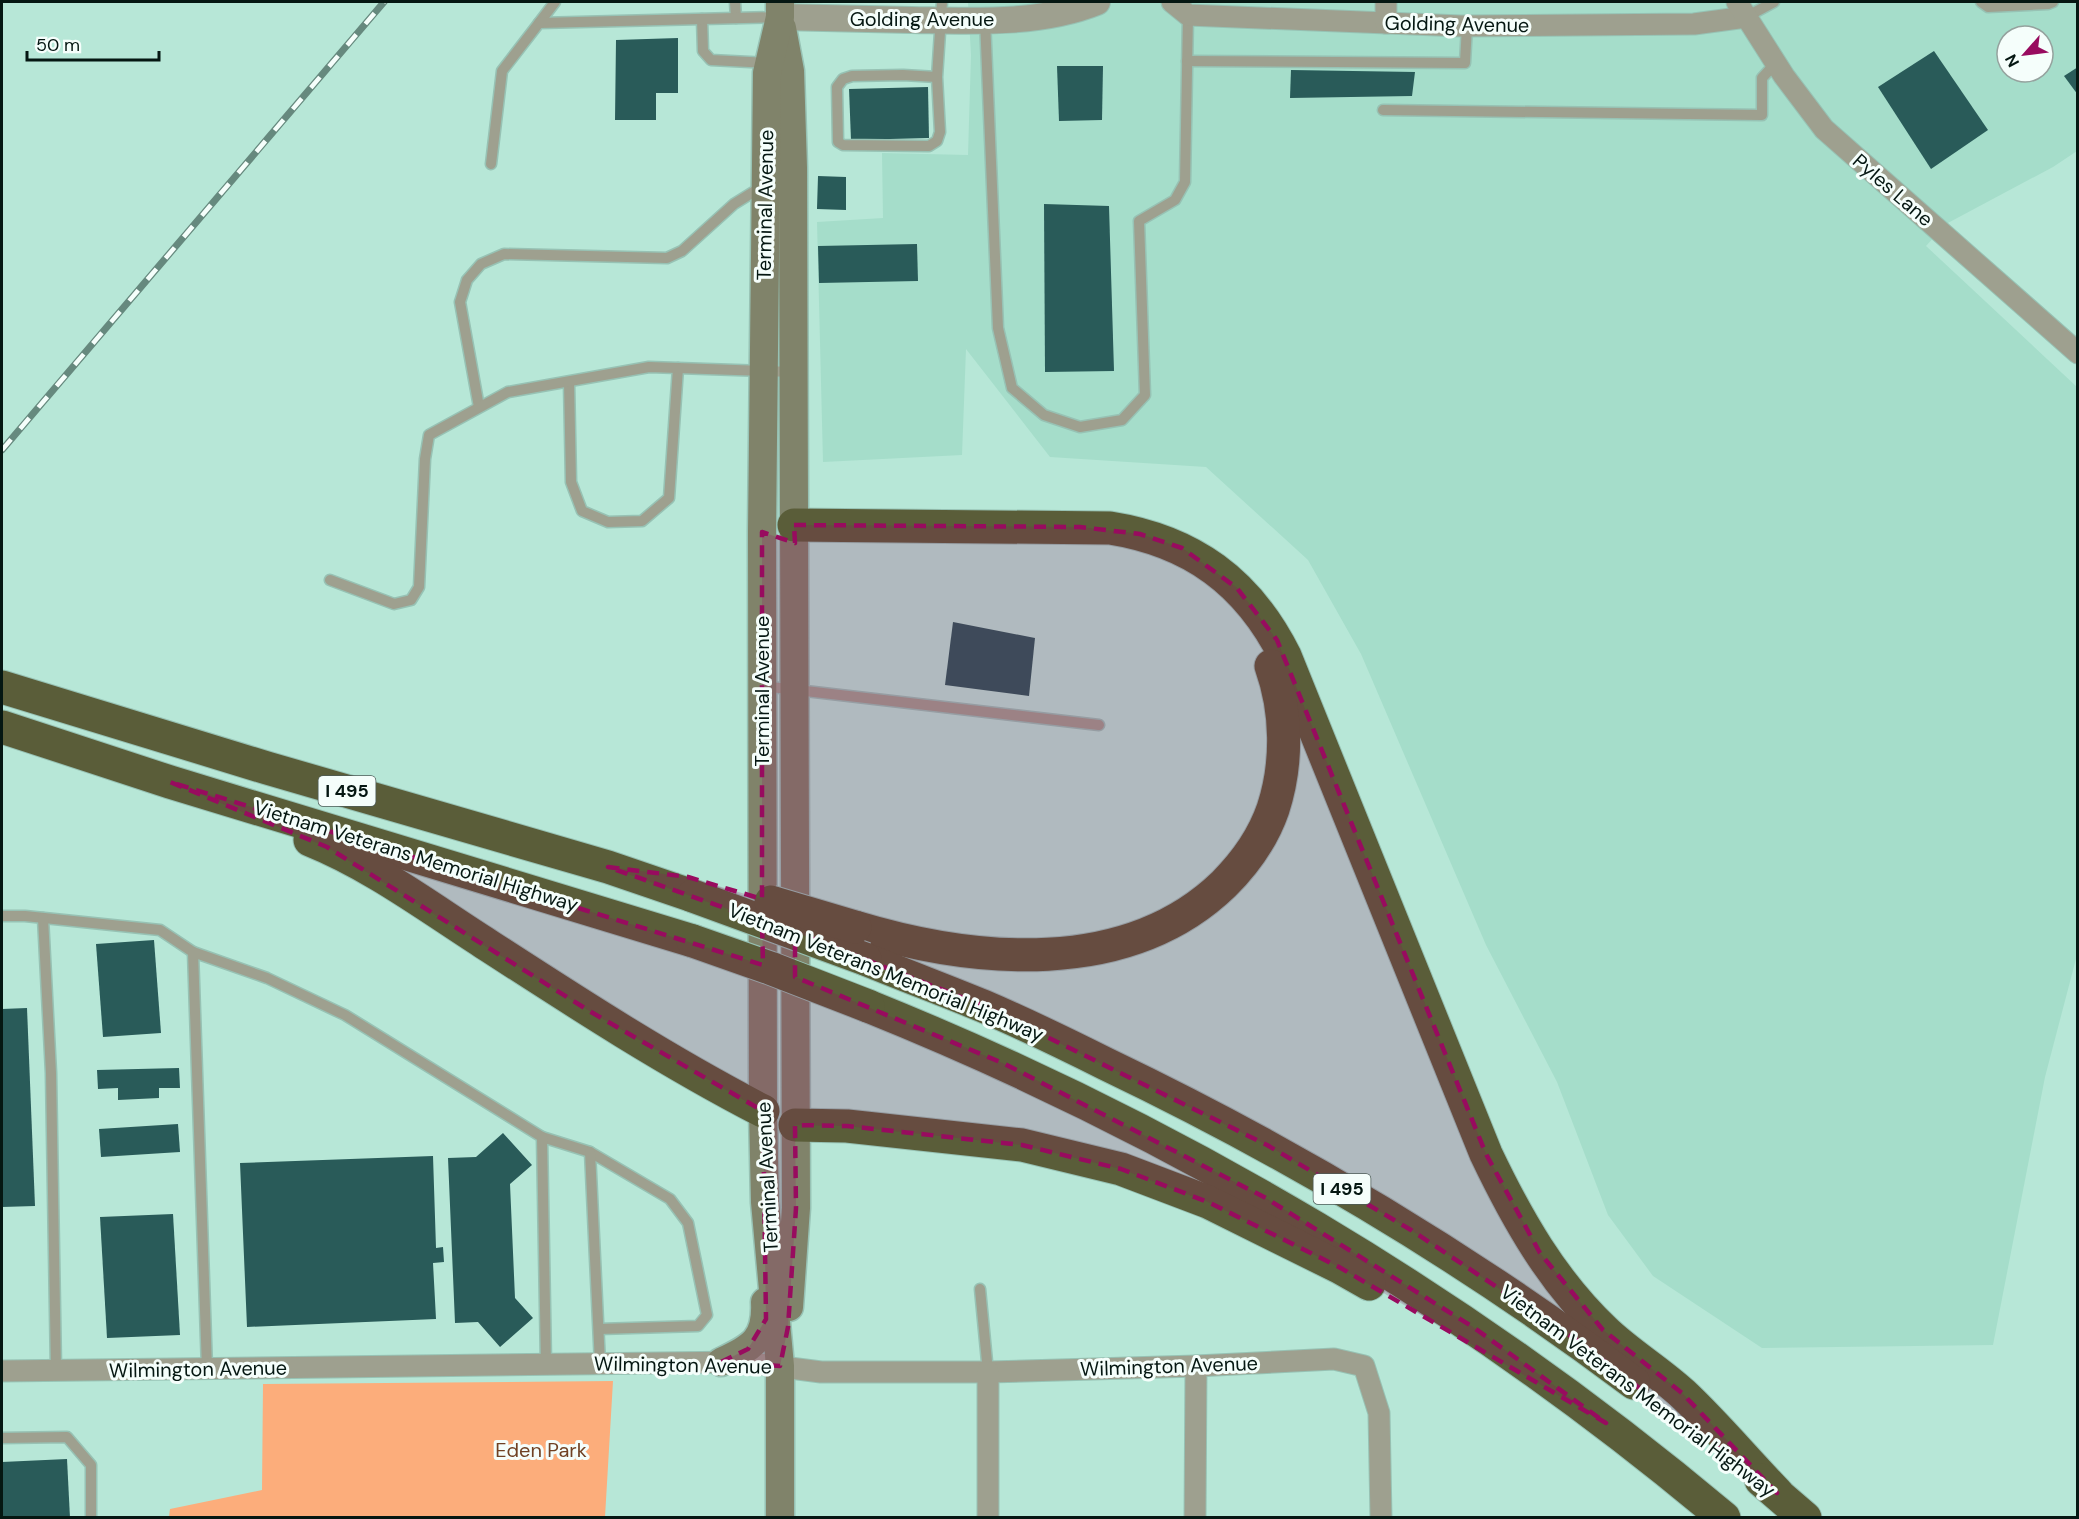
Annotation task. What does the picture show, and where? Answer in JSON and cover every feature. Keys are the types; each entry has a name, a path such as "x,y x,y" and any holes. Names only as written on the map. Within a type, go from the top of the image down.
{"highway":[{"path":"794,534 1110,528 1147,535 1182,548 1211,566 1238,588 1269,626 1289,665 1486,1154 1518,1219 1553,1272 1590,1316 1616,1341 1682,1393 1777,1493"},
{"path":"690,887 947,949 1035,955 1077,951 1136,938 1170,923 1202,904 1243,864 1264,832 1276,799 1283,740 1281,704 1277,684 1256,636 1232,606 1198,577 1158,556 1122,548 1087,544 794,534"},
{"name":"Vietnam Veterans Memorial Highway","path":"2,687 267,768 608,867 690,887 984,1006 1181,1100 1267,1145 1484,1277 1575,1339 1777,1493 1805,1518"},
{"name":"Vietnam Veterans Memorial Highway","path":"2,727 170,782 693,941 868,1006 1036,1079 1148,1133 1339,1241 1473,1327 1606,1423 1724,1518"},
{"path":"170,782 337,852 410,895 591,1012 763,1111"},
{"path":"795,1125 847,1126 1022,1145 1121,1169 1208,1202 1340,1267 1606,1423"}],"main road":[{"name":"Terminal Avenue","path":"780,9 767,74 762,532 763,1111 765,1202 780,1366 780,1518"},
{"name":"Terminal Avenue","path":"780,9 790,82 793,168 796,1208 788,1327 780,1366"},
{"path":"762,532 794,534"},
{"path":"763,1111 795,1125"},
{"path":"721,1362 748,1349 761,1333 766,1319 761,1234 765,1202"}],"street":[{"name":"Golding Avenue","path":"780,9 942,11 985,20 1053,14 1097,2"},
{"path":"1386,2 1386,23"},
{"name":"Golding Avenue","path":"1180,8 1386,23 1467,26 1694,24 1742,9"},
{"name":"Pyles Lane","path":"1742,9 1776,64 1824,129 2078,353"},
{"name":"Wilmington Avenue","path":"2,1371 744,1362 821,1372 988,1372 1196,1366 1334,1359 1364,1366 1379,1413 1381,1518"},
{"path":"1195,1518 1196,1366"},
{"path":"988,1372 988,1518"}],"lane":[{"path":"491,164 502,71 555,2"},
{"path":"735,2 736,18"},
{"path":"1742,9 1774,2"},
{"path":"1981,2 1988,7 2053,2"},
{"path":"985,20 998,328 1012,388 1044,415 1080,427 1122,420 1145,394 1139,221 1175,200 1185,182 1187,61 1180,8"},
{"path":"539,22 736,18 780,9"},
{"path":"937,77 893,75 852,76 843,79 837,87 838,142 843,145 929,146 937,141 939,132 937,77 942,11"},
{"path":"702,19 703,51 711,60 769,63"},
{"path":"1187,61 1465,63 1467,26"},
{"path":"1383,110 1762,115 1762,78 1776,64"},
{"path":"479,407 460,302 467,280 481,264 504,254 667,258 681,251 734,204 765,184"},
{"path":"330,580 394,604 411,600 418,587 425,459 429,435 508,393 649,367 794,372"},
{"path":"568,382 571,482 582,512 608,522 642,521 669,498 678,368"},
{"path":"762,686 1099,725"},
{"path":"2,916 160,930 192,952 267,978 345,1015 542,1137 590,1152 670,1199 688,1223 707,1315 698,1326 599,1329"},
{"path":"43,918 51,1072 56,1370"},
{"path":"192,952 207,1369"},
{"path":"542,1137 546,1364"},
{"path":"590,1152 600,1364"},
{"path":"980,1289 988,1372"},
{"path":"2,1438 67,1437 91,1465 91,1518"}],"highlighted area":[{"path":"794,525 1080,527 1140,534 1182,548 1237,588 1277,640 1486,1154 1540,1253 1603,1330 1682,1393 1777,1493 1575,1339 1411,1230 1267,1145 984,1006 795,932 795,977 1005,1064 1264,1197 1473,1327 1606,1423 1339,1267 1208,1202 1121,1169 1022,1145 847,1126 795,1125 796,1208 788,1327 780,1366 721,1362 748,1349 766,1319 763,1111 591,1012 327,847 170,782 763,965 762,921 608,867 688,877 762,899 762,532 795,543"}],"shaded area":[{"path":"968,2 2077,2 2077,151 2053,167 1946,224 1926,246 2077,387 2077,955 2045,1077 1993,1345 1762,1348 1653,1276 1608,1215 1557,1082 1486,945 1361,654 1308,560 1206,467 1050,457 966,349 962,455 823,462 817,222 883,218 882,153 968,155 971,55"}],"green space":[{"name":"Eden Park","path":"613,1381 605,1517 169,1517 170,1509 262,1490 263,1384"}],"building":[{"path":"678,38 678,93 656,93 656,120 615,120 616,40"},
{"path":"1934,51 1988,130 1931,169 1878,87"},
{"path":"1057,66 1103,66 1102,120 1059,121"},
{"path":"2078,67 2078,95 2064,76"},
{"path":"1291,70 1415,72 1412,96 1290,98"},
{"path":"928,87 929,138 851,140 849,89"},
{"path":"818,176 846,177 846,210 817,209"},
{"path":"1044,204 1109,206 1114,371 1045,372"},
{"path":"917,244 918,281 819,283 818,246"},
{"path":"953,622 1035,638 1029,696 945,685"},
{"path":"154,940 161,1033 103,1037 96,944"},
{"path":"27,1008 35,1206 2,1207 2,1009"},
{"path":"179,1068 180,1088 159,1088 159,1098 118,1100 118,1088 98,1089 97,1070"},
{"path":"178,1124 180,1152 101,1157 99,1129"},
{"path":"503,1133 532,1165 510,1184 515,1298 533,1318 500,1347 478,1322 455,1323 448,1158 476,1157"},
{"path":"433,1156 436,1248 443,1247 444,1262 433,1263 436,1319 247,1327 240,1163"},
{"path":"173,1214 180,1335 107,1338 100,1217"},
{"path":"67,1459 70,1518 2,1518 2,1462"}],"railway":[{"path":"2,450 384,2"}]}
